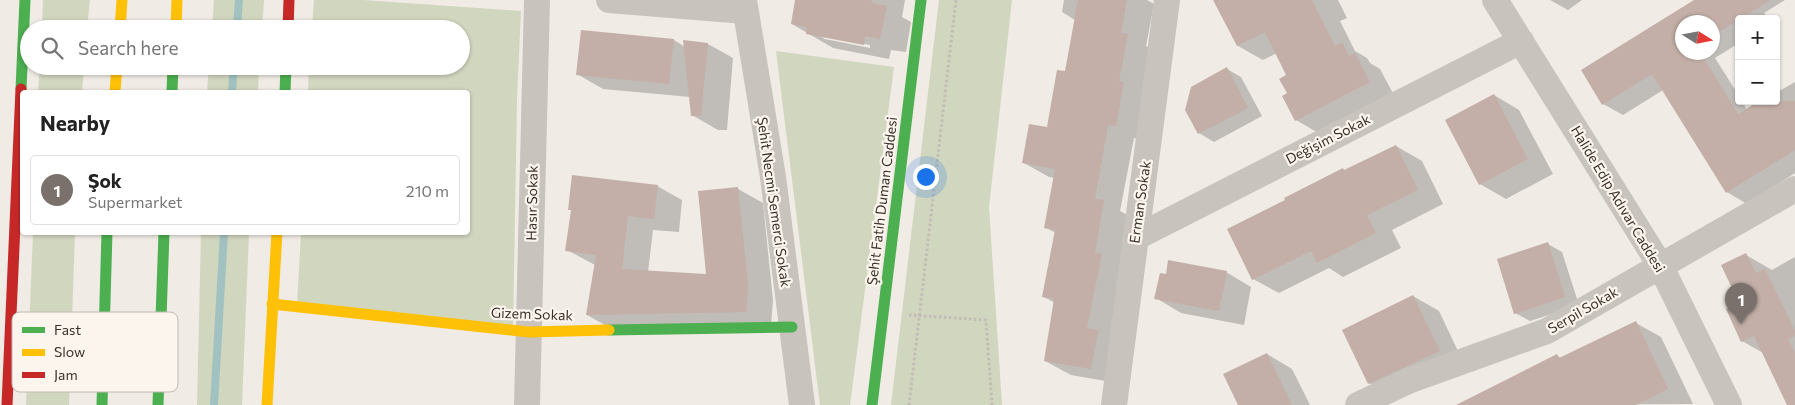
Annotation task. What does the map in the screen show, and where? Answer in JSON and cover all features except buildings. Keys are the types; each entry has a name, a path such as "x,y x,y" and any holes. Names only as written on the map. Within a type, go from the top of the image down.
{"main road":[{"path":"24,20 25,0"},
{"path":"121,20 122,0"},
{"path":"176,20 177,0"},
{"path":"288,20 289,0"},
{"name":"Şehit Fatih Duman Caddesi","path":"872,405 921,0"},
{"path":"21,90 22,75"},
{"path":"115,90 116,75"},
{"path":"172,90 173,75"},
{"path":"285,90 286,75"},
{"path":"7,405 20,112"},
{"path":"105,312 107,235"},
{"path":"161,312 164,235"},
{"path":"267,405 277,235"},
{"name":"Gizem Sokak","path":"272,304 529,332 792,327"},
{"path":"102,392 102,405"},
{"path":"158,392 158,405"}],"street":[{"name":"Hasır Sokak","path":"527,405 537,0"},
{"path":"609,0 744,6"},
{"name":"Erman Sokak","path":"1114,405 1167,0"},
{"name":"Halide Edip Adıvar Caddesi","path":"1495,0 1660,265 1729,405"},
{"name":"Şehit Necmi Semerci Sokak","path":"744,6 773,177 802,405"},
{"name":"Değişim Sokak","path":"1135,238 1521,41"},
{"name":"Serpil Sokak","path":"1358,405 1408,381 1547,331 1795,189"}],"path":[{"path":"909,405 956,0"},
{"path":"919,315 986,320 992,405"}],"green space":[{"path":"43,0 90,0 88,20 42,20"},
{"path":"214,0 264,0 263,20 213,20"},
{"path":"314,0 363,0 521,11 517,99 513,331 297,306 301,235 470,235 470,90 308,90 309,75 470,75 470,20 313,20"},
{"path":"939,0 1012,0 989,207 1002,405 891,405"},
{"path":"776,51 894,67 850,405 820,405"},
{"path":"39,75 83,75 82,90 38,90"},
{"path":"208,75 259,75 258,90 207,90"},
{"path":"33,235 75,235 72,312 30,312"},
{"path":"201,235 249,235 242,405 197,405"},
{"path":"27,392 69,392 69,405 26,405"}],"waterway":[{"path":"238,20 239,0"},
{"path":"232,90 233,75"},
{"path":"214,405 224,235"}],"traffic: fast":[{"path":"24,20 25,0"},
{"path":"872,405 921,0"},
{"path":"21,89 22,75"},
{"path":"172,90 173,75"},
{"path":"285,90 286,75"},
{"path":"105,312 107,235"},
{"path":"161,312 164,235"},
{"path":"609,330 792,327"},
{"path":"102,392 102,405"},
{"path":"158,392 158,405"}],"traffic: slow":[{"path":"121,20 122,0"},
{"path":"176,20 177,0"},
{"path":"115,90 116,75"},
{"path":"267,405 277,235"},
{"path":"272,304 529,332 609,330"}],"traffic: jam":[{"path":"288,20 289,0"},
{"path":"7,405 20,112"}],"place":[{"name":"Şok","path":"1741,324"}]}
